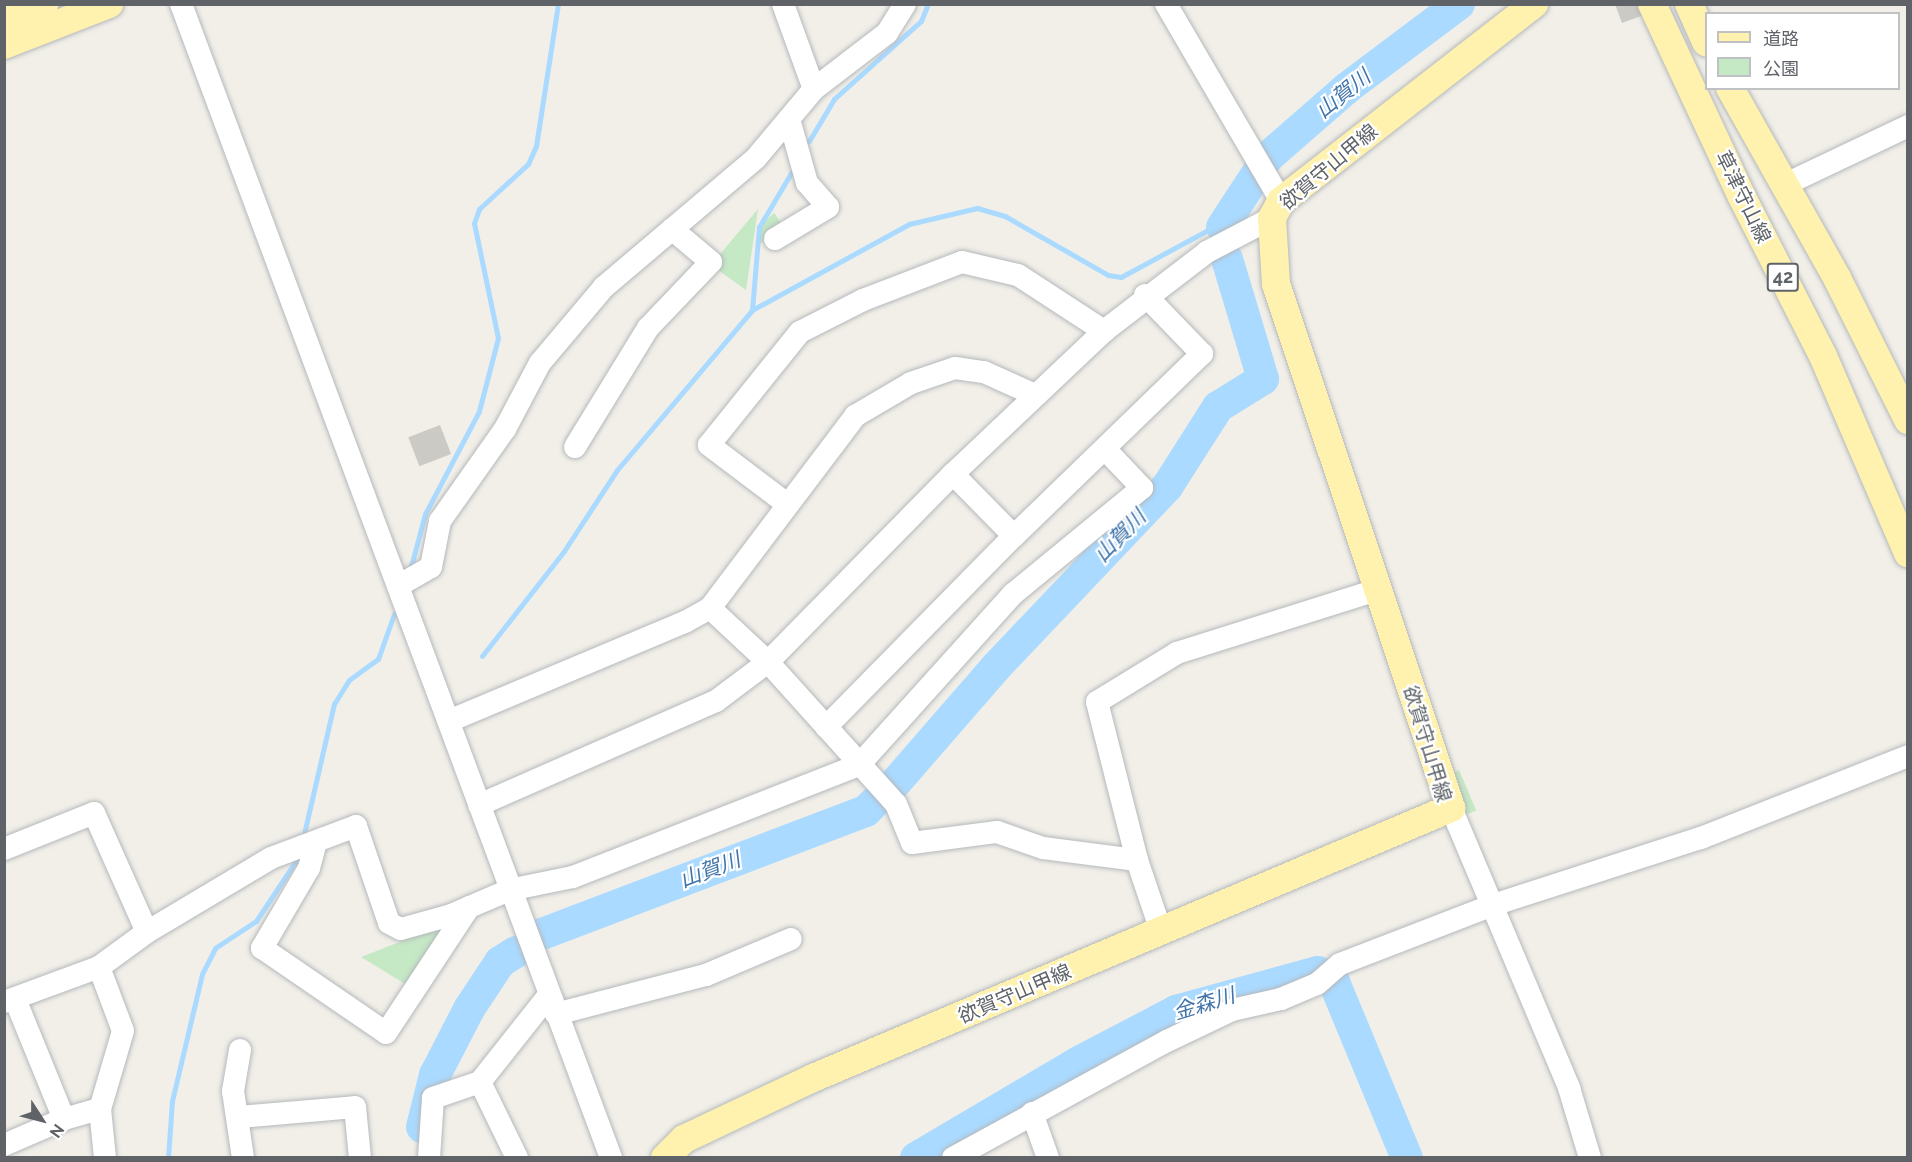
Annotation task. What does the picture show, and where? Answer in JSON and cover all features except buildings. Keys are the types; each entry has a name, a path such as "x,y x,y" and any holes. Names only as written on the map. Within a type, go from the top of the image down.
{"main road":[{"path":"4,19 44,4"},
{"path":"4,45 109,4"},
{"name":"欲賀守山甲線","path":"664,1158 684,1139 781,1092 1451,808 1276,284 1276,210 1534,4"},
{"name":"草津守山線","path":"1652,4 1742,197 1823,356 1908,553"},
{"path":"1689,4 1705,38"},
{"name":"草津守山線","path":"1731,90 1837,278 1908,420"}],"street":[{"path":"181,4 449,721 509,890 611,1158"},
{"path":"783,4 814,89"},
{"path":"398,586 431,567 440,521 505,429 540,363 604,287 756,158 814,89 887,33 905,4"},
{"path":"479,805 690,715 768,662 953,474 1104,331 1145,295 1207,252 1276,210 1166,4"},
{"path":"775,239 828,207 807,183 789,119"},
{"path":"1784,185 1908,126"},
{"path":"575,447 648,328 711,262 672,229"},
{"path":"787,504 709,446 800,332 863,300 962,262 1018,275 1104,331"},
{"path":"825,727 1014,536 1202,354 1145,295"},
{"path":"449,721 685,622 710,608 855,416 910,383 955,368 984,372 1035,395"},
{"path":"64,1119 10,1000 99,967 147,932 303,846 356,826 389,922 401,929 469,907 509,890 573,877 859,765 1013,594 1142,488 1105,449"},
{"path":"953,474 1014,536"},
{"path":"1161,931 1137,860 1097,702 1177,653 1377,590"},
{"path":"710,608 768,662 896,804 912,843 997,832 1043,848 1137,860"},
{"path":"953,1158 1104,1073 1232,1010 1281,999 1317,984 1340,964 1493,905 1701,838 1908,756"},
{"path":"1451,808 1569,1088 1590,1158"},
{"path":"4,849 94,813 147,932"},
{"path":"303,846 309,868 262,948 386,1033 469,907"},
{"path":"429,1158 433,1098 480,1082 552,1004 706,975 791,939"},
{"path":"99,967 123,1031 100,1109 105,1158"},
{"path":"240,1050 233,1091 239,1118 243,1158"},
{"path":"480,1082 517,1158"},
{"path":"239,1118 355,1107 360,1158"},
{"path":"4,1145 64,1119 100,1109"},
{"path":"1032,1113 1048,1158"}],"green space":[{"path":"758,209 746,290 711,265"},
{"path":"774,213 788,232 758,244 759,227"},
{"path":"1459,770 1476,811 1461,817 1444,776"},
{"path":"448,923 410,987 361,957"}],"waterway":[{"path":"410,570 425,514 479,411 498,338 474,223 479,209 528,164 536,146 558,4"},
{"path":"809,141 834,99 921,21 928,4"},
{"name":"山賀川","path":"1222,227 1268,157 1347,88 1459,4"},
{"path":"752,310 759,227 791,173"},
{"path":"482,656 564,551 617,470 752,310 909,224 977,208 1005,216 1108,275 1121,277 1221,223"},
{"name":"山賀川","path":"890,789 996,667 1167,487 1218,407 1263,379 1227,259"},
{"path":"303,838 334,704 349,680 378,659 394,614"},
{"name":"山賀川","path":"542,934 866,811 875,802"},
{"path":"168,1158 172,1101 202,974 215,948 256,921 299,856"},
{"name":"山賀川","path":"422,1127 435,1075 469,1009 500,962 516,952"},
{"name":"金森川","path":"916,1158 1079,1062 1176,1011 1318,972 1334,982 1407,1158"}]}
